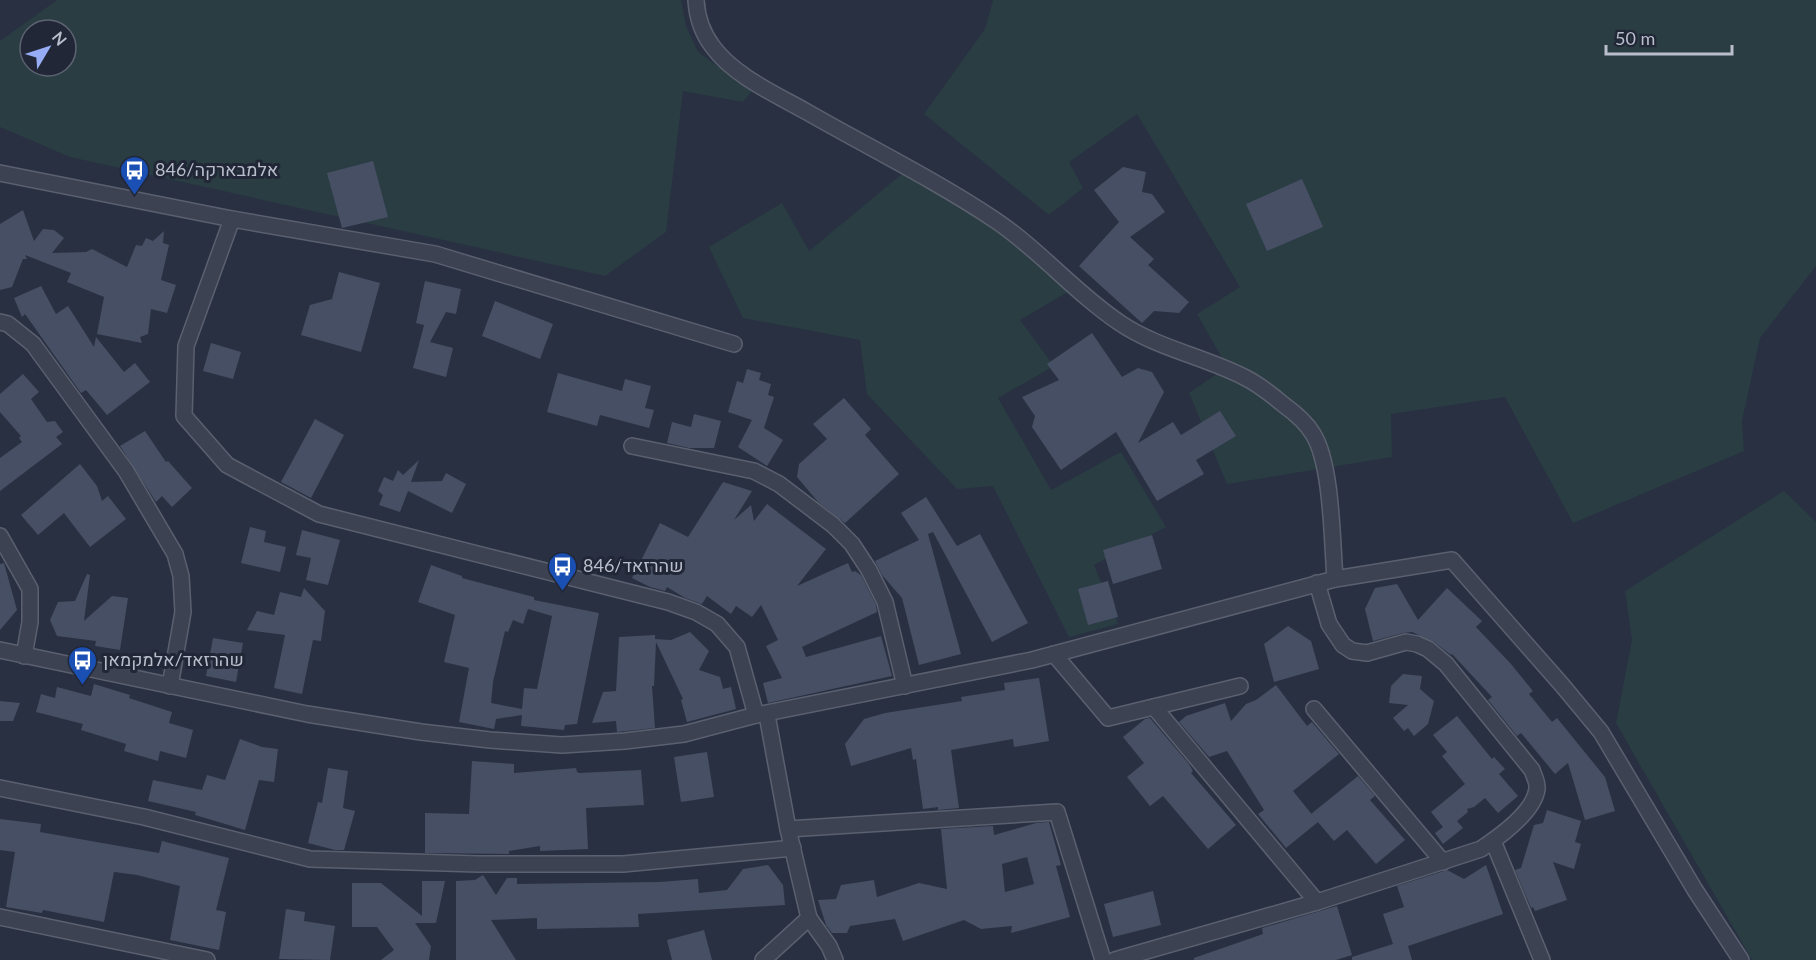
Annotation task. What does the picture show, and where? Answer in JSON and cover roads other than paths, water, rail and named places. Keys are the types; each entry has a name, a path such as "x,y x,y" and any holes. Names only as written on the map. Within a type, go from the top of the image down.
{"street":[{"path":"696,0 702,28 713,48 748,78 997,221 1120,324 1154,341 1244,377 1274,396 1300,417 1313,433 1322,452 1329,494 1335,579"},
{"path":"0,172 232,219 435,254 734,344"},
{"path":"232,219 186,346 184,416 227,465 319,514 668,602 696,612 717,624 737,647 761,715 809,918 829,946 835,960"},
{"path":"0,322 8,324 33,344 126,471 175,554 181,576 183,612 170,686"},
{"path":"632,446 754,471 779,484 832,525 852,544 869,570 885,602 905,686"},
{"path":"0,536 30,589 30,622 24,656"},
{"path":"0,650 307,714 421,732 562,745 684,734 761,715 1054,654 1317,583 1452,560 1601,732 1695,890 1741,960"},
{"path":"1115,960 1317,902 1481,849 1504,834 1526,810 1535,796 1538,786 1532,770 1446,664 1428,649 1406,642 1367,653 1352,651 1343,645 1329,624 1317,583"},
{"path":"1054,654 1108,718 1240,686"},
{"path":"1154,707 1317,902"},
{"path":"1314,709 1443,862"},
{"path":"0,788 144,817 310,859 478,864 623,864 793,848"},
{"path":"788,828 1057,812 1103,960"},
{"path":"1493,841 1542,960"},
{"path":"0,917 137,953 207,960"},
{"path":"763,960 809,918"}],"place":[{"name":"אלמבארקה/846","path":"134,196"},
{"name":"846/שהרזאד","path":"562,592"},
{"name":"שהרזאד/אלמקמאן","path":"82,686"}]}
